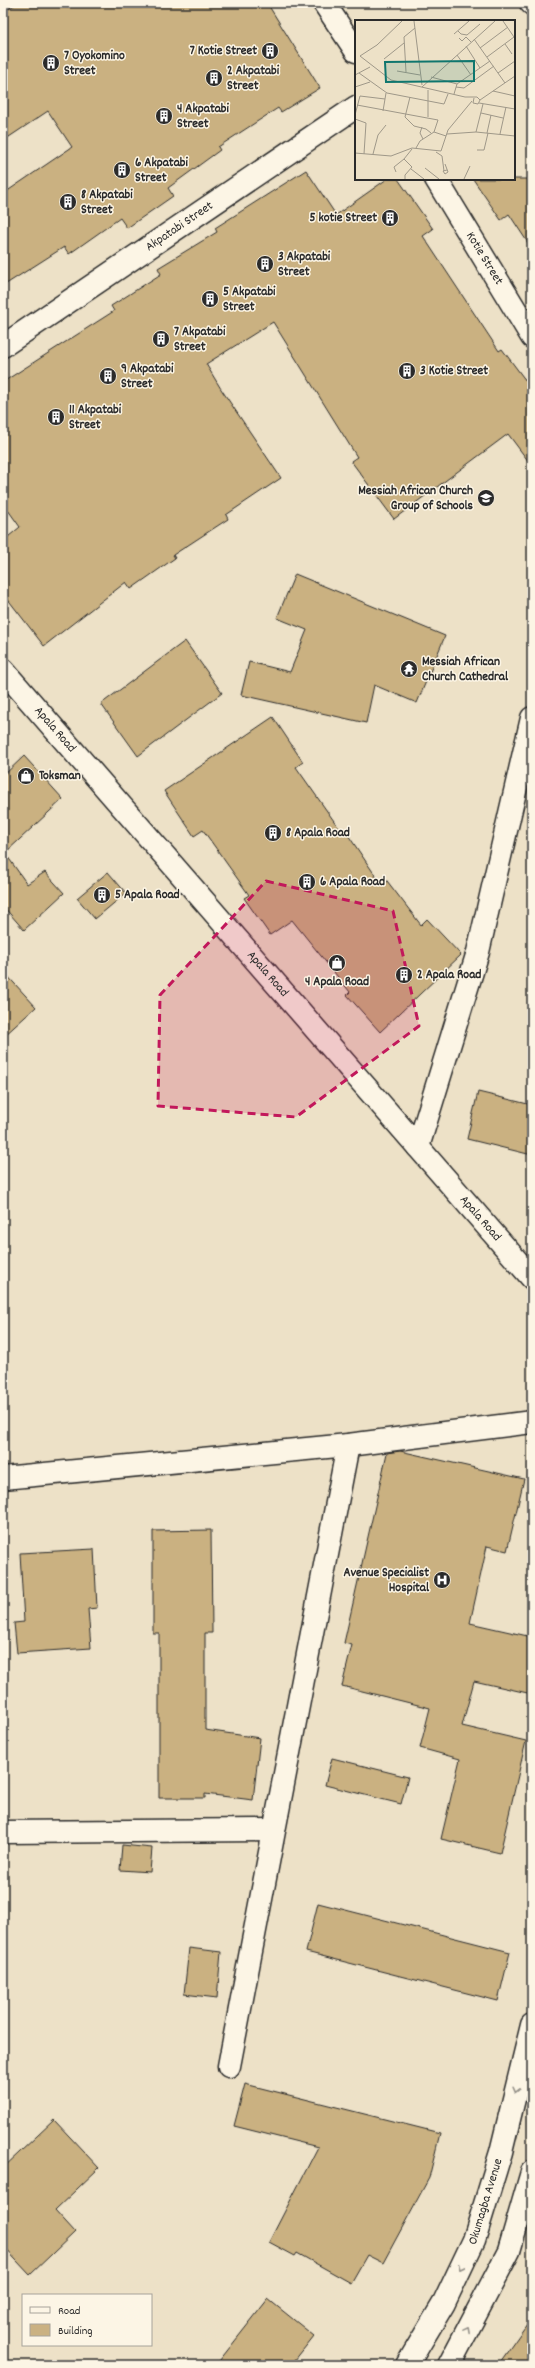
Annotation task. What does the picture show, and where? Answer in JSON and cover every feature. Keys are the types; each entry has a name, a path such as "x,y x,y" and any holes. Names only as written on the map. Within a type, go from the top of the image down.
{"street":[{"path":"324,3 355,50"},
{"name":"Akpatabi Street","path":"3,346 355,108"},
{"name":"Kotie Street","path":"437,180 532,337"},
{"name":"Apala Road","path":"3,670 532,1278"},
{"path":"418,1147 478,952 532,718"},
{"path":"3,1478 348,1445 532,1422"},
{"path":"229,2066 348,1445"},
{"path":"3,1832 274,1830"},
{"name":"Okumagba Avenue","path":"407,2365 444,2303 474,2240 501,2152 532,2025"},
{"path":"449,2365 509,2251 532,2172"}],"highlighted area":[{"path":"266,881 393,911 419,1026 296,1117 158,1106 160,995"}],"building":[{"path":"17,3 267,3 320,88 281,112 278,108 218,147 220,150 168,188 173,196 127,228 120,218 69,254 64,247 3,286 3,194 72,147 48,111 3,141 3,13"},
{"path":"306,170 336,215 386,180 399,180 433,229 423,236 499,351 502,349 532,389 532,466 508,434 394,519 351,461 357,457 273,322 206,364 221,389 281,478 226,515 228,519 173,555 175,558 131,589 126,582 44,646 3,593 3,541 20,527 3,503 3,382 114,311 111,306 161,274 158,268 217,232 215,228"},
{"path":"532,179 532,249 509,214 501,220 474,180"},
{"path":"295,574 445,636 417,703 374,685 366,723 241,695 249,662 290,672 307,630 277,618"},
{"path":"185,641 222,693 138,756 101,704"},
{"path":"273,717 303,762 296,767 341,831 344,829 379,881 384,877 421,925 427,919 461,955 380,1032 347,995 350,992 292,920 270,935 244,898 249,895 203,830 194,836 164,791"},
{"path":"24,756 63,799 5,853 27,884 45,872 64,893 24,930 3,906 3,776"},
{"name":"5 Apala Road","path":"108,872 126,893 95,919 77,898"},
{"path":"3,971 36,1007 3,1037"},
{"path":"478,1092 532,1105 532,1155 467,1139"},
{"name":"Avenue Specialist Hospital","path":"400,1451 524,1479 507,1551 487,1546 470,1623 532,1637 532,1694 474,1681 462,1726 526,1741 500,1853 441,1839 460,1759 420,1748 430,1708 342,1686 352,1645 344,1643 387,1453"},
{"path":"211,1530 212,1633 205,1633 205,1730 260,1738 253,1800 205,1794 205,1798 159,1798 159,1633 153,1633 153,1531"},
{"path":"94,1549 97,1608 88,1609 91,1648 17,1653 14,1623 24,1622 20,1553"},
{"path":"332,1758 408,1777 401,1804 325,1785"},
{"path":"122,1845 152,1848 150,1872 120,1870"},
{"path":"318,1903 510,1952 498,2001 306,1952"},
{"path":"189,1948 221,1952 217,1998 184,1994"},
{"path":"245,2084 440,2133 429,2178 383,2263 367,2255 351,2283 297,2253 295,2256 269,2242 318,2147 234,2126"},
{"path":"54,2120 99,2168 55,2210 75,2232 30,2275 3,2246 3,2168"},
{"path":"268,2299 314,2336 291,2365 216,2365"},
{"path":"532,2317 532,2365 498,2365"}],"place":[{"name":"7 Kotie Street","path":"270,51"},
{"name":"7 Oyokomino Street","path":"51,63"},
{"name":"2 Akpatabi Street","path":"214,78"},
{"name":"4 Akpatabi Street","path":"164,116"},
{"name":"6 Akpatabi Street","path":"122,170"},
{"name":"8 Akpatabi Street","path":"68,202"},
{"name":"5 kotie Street","path":"390,218"},
{"name":"3 Akpatabi Street","path":"265,264"},
{"name":"5 Akpatabi Street","path":"210,299"},
{"name":"7 Akpatabi Street","path":"161,339"},
{"name":"3 Kotie Street","path":"407,371"},
{"name":"9 Akpatabi Street","path":"108,376"},
{"name":"11 Akpatabi Street","path":"56,417"},
{"name":"Messiah African Church Group of Schools","path":"486,498"},
{"name":"Messiah African Church Cathedral","path":"409,669"},
{"name":"Toksman","path":"26,776"},
{"name":"8 Apala Road","path":"273,833"},
{"name":"6 Apala Road","path":"307,882"},
{"name":"5 Apala Road","path":"102,895"},
{"name":"4 Apala Road","path":"337,963"},
{"name":"2 Apala Road","path":"404,975"},
{"name":"Avenue Specialist Hospital","path":"442,1580"}]}
